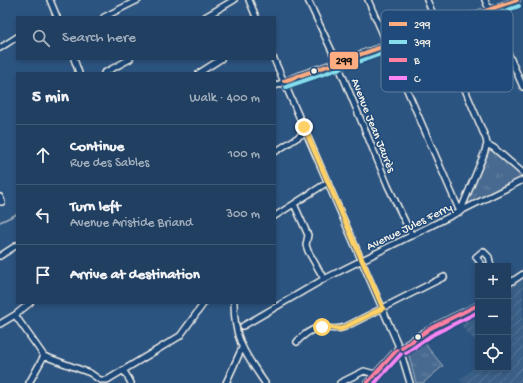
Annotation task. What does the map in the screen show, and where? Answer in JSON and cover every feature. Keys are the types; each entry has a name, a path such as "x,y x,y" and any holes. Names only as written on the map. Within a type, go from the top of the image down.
{"street":[{"path":"50,0 57,15"},
{"path":"106,16 138,0"},
{"path":"207,16 234,0"},
{"path":"249,0 256,16"},
{"name":"Avenue Jean Jaurès","path":"308,0 337,62 388,186 412,236"},
{"path":"368,0 381,29"},
{"path":"427,0 431,10"},
{"path":"485,0 489,10 517,0"},
{"path":"0,48 16,38"},
{"path":"276,85 284,81 381,46"},
{"path":"74,60 79,72"},
{"path":"106,72 128,60"},
{"path":"201,72 219,60"},
{"path":"274,60 383,308 400,349 410,383"},
{"path":"513,64 523,87"},
{"path":"409,92 460,212"},
{"path":"460,212 487,144 484,132 467,92"},
{"path":"276,151 306,132"},
{"path":"487,144 523,172"},
{"name":"Avenue Jules Ferry","path":"243,326 324,279 523,180"},
{"path":"276,215 328,182"},
{"path":"294,204 308,235 306,245 308,251 324,279"},
{"path":"0,256 16,246"},
{"path":"481,263 476,257 483,251 489,257 490,263"},
{"path":"511,282 523,274"},
{"path":"298,342 300,338 314,329 322,327 341,329 444,278"},
{"path":"0,324 29,304"},
{"path":"15,315 44,356 90,373 102,381 124,371 180,336 203,304"},
{"path":"234,304 236,330 242,348 265,383"},
{"path":"367,383 400,349 438,325 475,306"},
{"path":"226,383 242,348"},
{"path":"29,383 44,356"},
{"path":"124,371 131,383"},
{"path":"340,383 364,371 375,374"}],"shaded area":[{"path":"523,279 523,383 463,383 460,380 475,367 475,371 511,371 511,287"},
{"path":"475,311 475,341 457,320"}],"green space":[{"path":"491,150 521,174 522,178 469,204 467,203 489,151"},
{"path":"424,338 428,348 443,366 423,383 416,383 408,352 411,347"}],"waterway":[{"path":"0,222 16,214"}],"transit line":[{"name":"299","path":"488,10 517,0"},
{"name":"399","path":"507,10 519,6"},
{"name":"299","path":"284,81 381,47"},
{"name":"399","path":"286,87 381,54"},
{"name":"B","path":"402,348 429,329 475,306"},
{"name":"C","path":"406,353 432,335 475,314"},
{"name":"B","path":"367,383 397,350"},
{"name":"C","path":"375,383 401,354"}],"route":[{"path":"304,127 383,308 341,329 322,327"}]}
